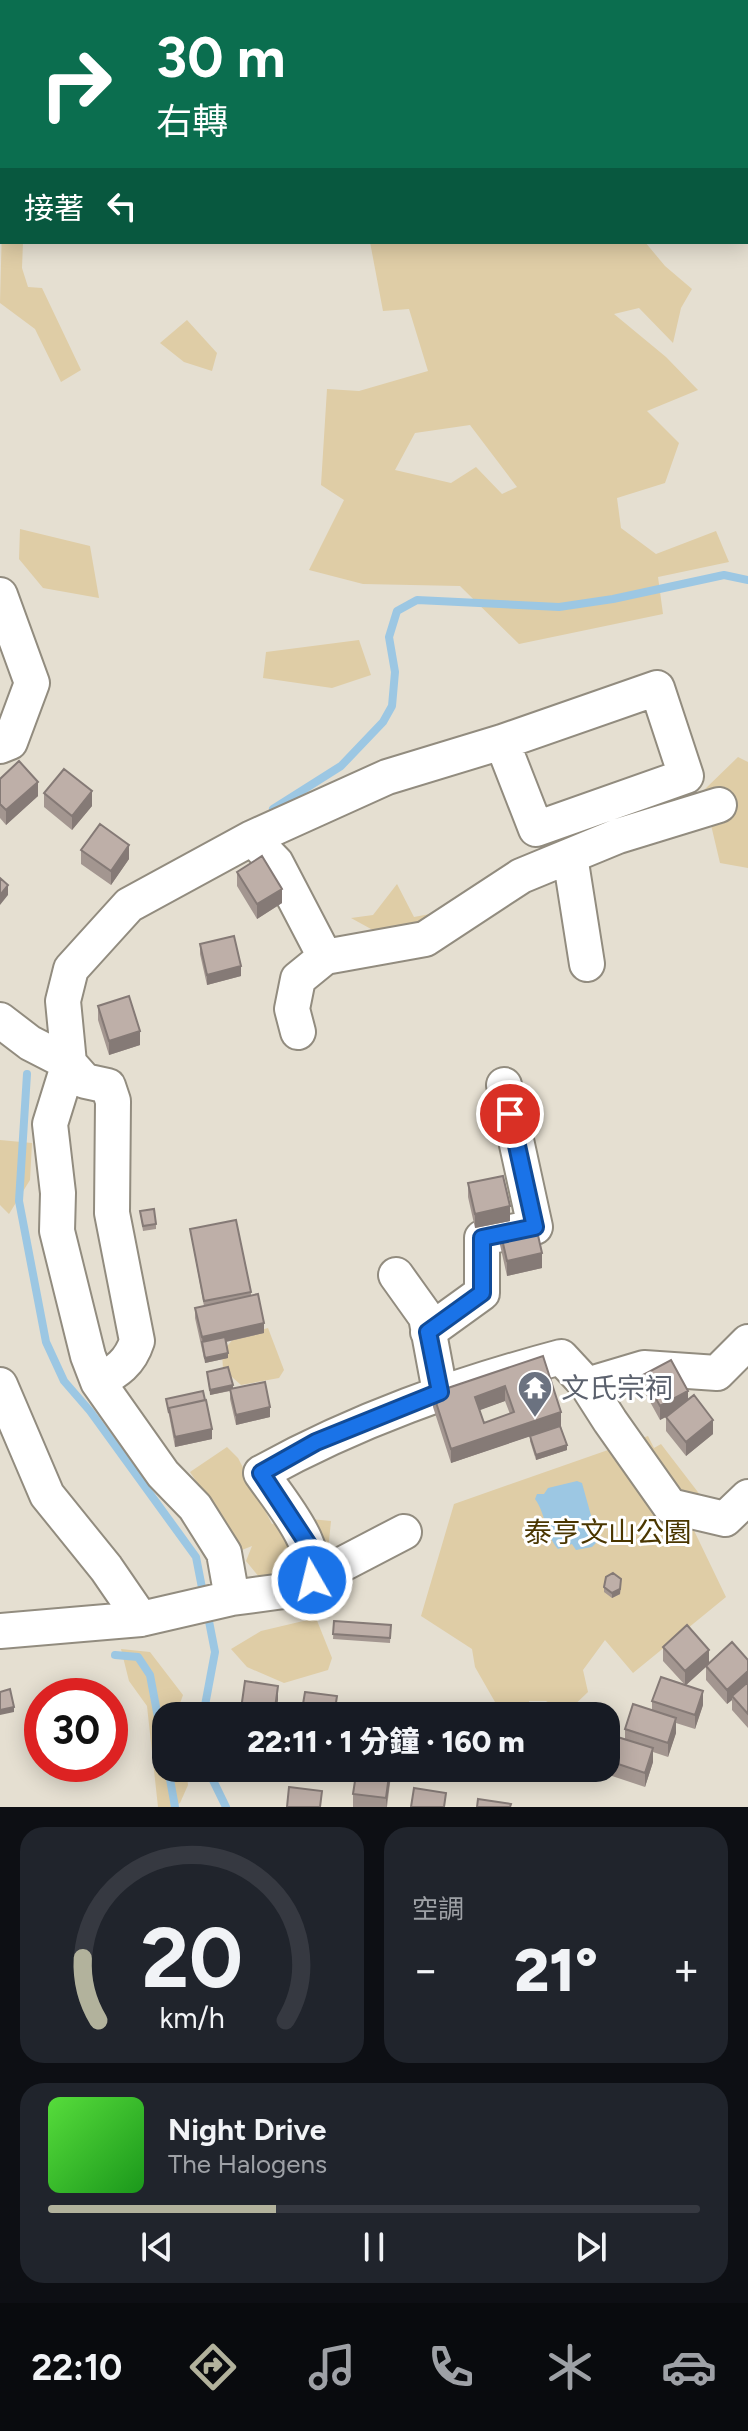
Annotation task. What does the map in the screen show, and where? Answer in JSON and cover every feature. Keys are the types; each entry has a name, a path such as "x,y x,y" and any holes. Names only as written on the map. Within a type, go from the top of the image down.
{"street":[{"path":"0,595 32,683 10,742 0,746"},
{"path":"225,1599 224,1553 195,1507 163,1474 98,1382 88,1356 57,1231 58,1193 50,1124 69,1063 63,1001 71,969 129,905 252,838 387,777 502,742 657,688 686,776 536,829 502,742"},
{"path":"298,1032 292,1009 298,979 325,957 425,939 521,876 618,836 719,805"},
{"path":"252,838 276,863 325,957"},
{"path":"570,856 587,964"},
{"path":"0,1020 30,1043 69,1063 85,1081 108,1086 113,1101 112,1213 137,1341 132,1357 117,1372 98,1382"},
{"path":"428,1332 482,1293 482,1238 535,1227 504,1085"},
{"path":"396,1275 426,1317 440,1392"},
{"path":"587,1385 644,1368 717,1373 748,1342"},
{"path":"312,1580 311,1549 261,1473 316,1442 440,1392 561,1357 587,1385 670,1506 725,1519 748,1497"},
{"path":"0,1385 47,1495 106,1568 141,1619"},
{"path":"0,1631 141,1619 225,1599 306,1588 312,1580 404,1532"}],"green space":[{"path":"2,244 23,244 22,268 28,287 42,288 81,370 61,382 35,329 0,303"},
{"path":"370,244 647,244 665,266 692,289 681,308 673,343 639,308 614,314 666,357 698,390 647,411 679,443 665,483 617,498 621,528 656,554 716,531 729,562 658,577 663,614 519,644 460,586 363,584 309,570 344,500 321,485 327,389 359,391 428,371 409,309 383,311","holes":["470,425 517,487 502,494 476,467 451,483 395,470 415,433"]},
{"path":"187,320 217,353 212,371 184,362 160,343"},
{"path":"20,529 90,546 99,598 43,588 19,559"},
{"path":"359,640 371,675 332,688 263,678 266,652"},
{"path":"738,757 748,762 748,868 720,863 703,791"},
{"path":"397,884 414,917 430,914 460,929 434,954 351,918 373,915"},
{"path":"0,1140 32,1143 30,1180 9,1214 0,1205"},
{"path":"268,1328 284,1370 279,1378 241,1385 223,1369 222,1352 235,1337"},
{"name":"泰亨文山公園","path":"648,1436 654,1448 661,1444 704,1500 687,1516 726,1597 633,1673 605,1640 583,1670 588,1692 578,1702 495,1702 475,1667 472,1649 421,1616 454,1504"},
{"path":"227,1447 238,1458 272,1524 300,1518 331,1521 327,1561 264,1583 246,1561 252,1546 242,1550 190,1472"},
{"path":"316,1618 332,1658 328,1670 284,1683 247,1667 231,1649 261,1631"},
{"path":"121,1649 150,1652 183,1695 180,1702 152,1702 152,1752 147,1706 129,1681"},
{"path":"155,1782 188,1782 180,1803 173,1807 158,1807"}],"water":[{"path":"577,1481 582,1483 592,1519 590,1524 595,1527 596,1543 592,1547 576,1550 572,1544 558,1549 535,1499 537,1494 544,1494 548,1488"}],"building":[{"path":"19,761 38,782 6,810 0,804 0,779"},
{"path":"64,769 92,791 72,816 44,793"},
{"path":"100,824 129,845 111,871 81,850"},
{"path":"262,856 282,889 257,904 237,872"},
{"path":"0,878 8,885 0,895"},
{"path":"234,936 241,966 207,975 200,944"},
{"path":"129,996 140,1031 109,1041 98,1006"},
{"path":"503,1176 510,1206 475,1214 468,1183"},
{"path":"154,1209 156,1224 143,1226 140,1211"},
{"path":"236,1220 251,1292 204,1301 190,1229"},
{"path":"535,1222 542,1253 507,1261 500,1230"},
{"path":"258,1294 264,1323 202,1337 195,1308"},
{"path":"225,1337 228,1353 205,1358 202,1342"},
{"name":"文氏宗祠","path":"543,1356 561,1412 451,1449 433,1393","holes":["505,1386 514,1412 484,1423 475,1397"]},
{"path":"671,1360 688,1391 660,1406 643,1375"},
{"path":"228,1367 233,1385 210,1390 207,1372"},
{"path":"265,1382 270,1407 236,1415 230,1389"},
{"path":"203,1391 205,1400 169,1408 169,1413 166,1399"},
{"path":"694,1395 713,1420 686,1442 666,1417"},
{"path":"206,1400 212,1429 175,1437 169,1408"},
{"path":"560,1426 567,1445 536,1455 530,1436"},
{"path":"613,1573 621,1579 620,1589 612,1593 604,1587 606,1577"},
{"path":"334,1621 391,1625 390,1638 333,1634"},
{"path":"687,1625 709,1650 685,1671 663,1647"},
{"path":"732,1642 748,1660 748,1671 727,1690 706,1666"},
{"path":"661,1677 703,1691 695,1715 652,1701"},
{"path":"245,1681 278,1686 276,1702 242,1702"},
{"path":"748,1682 748,1714 732,1696"},
{"path":"10,1689 14,1707 0,1710 0,1692"},
{"path":"305,1692 337,1696 336,1702 303,1702"},
{"path":"633,1704 676,1718 668,1743 625,1729"},
{"path":"620,1738 653,1748 645,1773 620,1765"},
{"path":"355,1782 388,1782 386,1798 353,1794"},
{"path":"289,1787 322,1791 320,1807 287,1807"},
{"path":"414,1788 446,1793 444,1807 411,1807"},
{"path":"478,1799 511,1804 510,1807 477,1807"}],"waterway":[{"path":"273,809 341,766 383,722 392,706 395,672 389,637 397,611 417,600 559,607 613,599 724,575 748,580"},
{"path":"27,1074 19,1201 46,1342 64,1381 90,1411 196,1557 204,1598"},
{"path":"206,1702 215,1652 207,1611"},
{"path":"115,1655 138,1657 150,1675 155,1702"},
{"path":"171,1782 175,1807"},
{"path":"214,1782 226,1807"}],"place":[{"name":"文氏宗祠","path":"535,1419"}],"route":[{"path":"312,1580 311,1549 261,1473 316,1442 440,1392 428,1332 482,1293 482,1238 535,1227 510,1114"}]}
